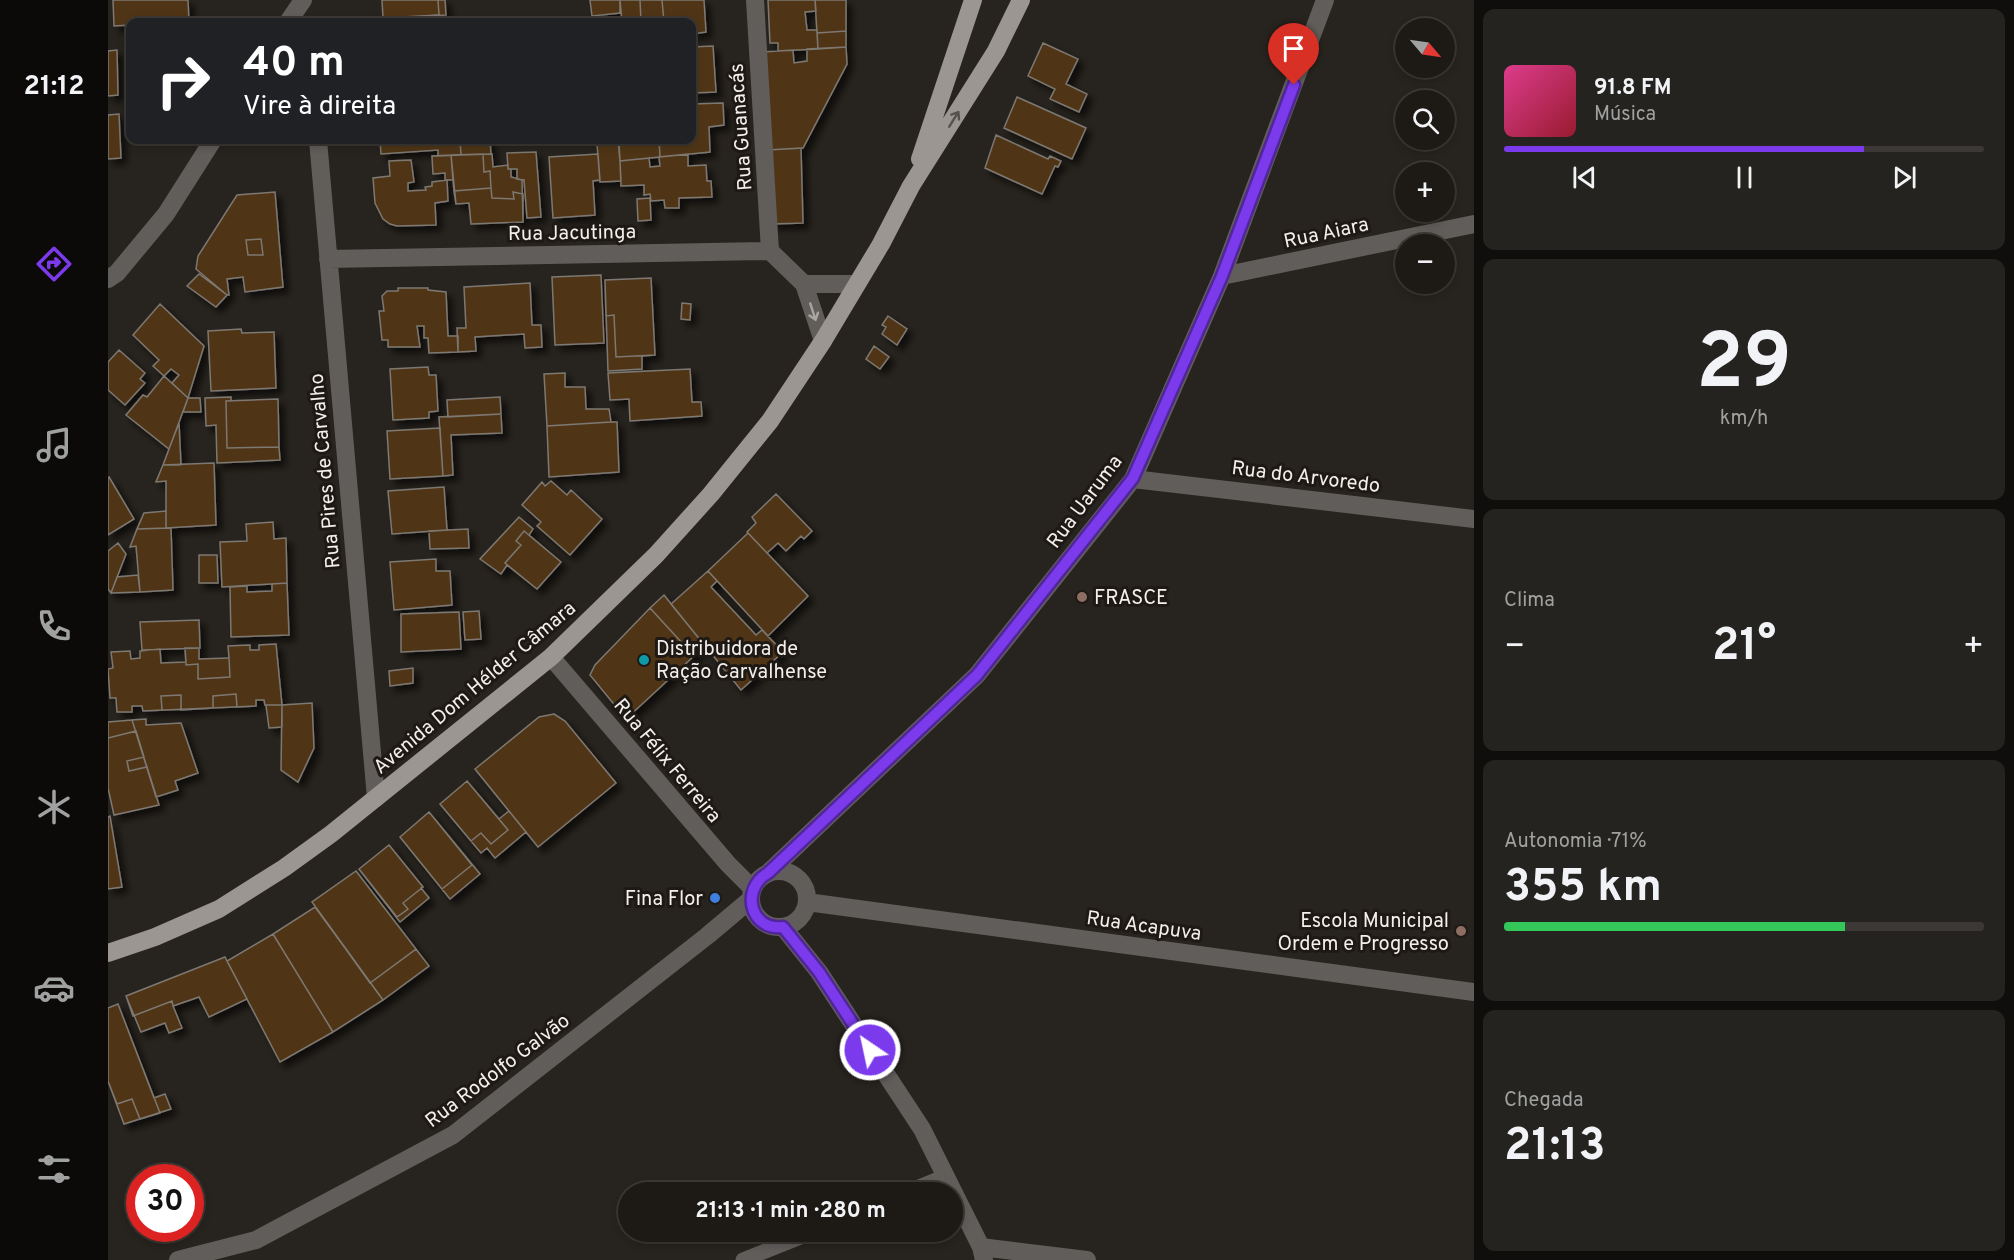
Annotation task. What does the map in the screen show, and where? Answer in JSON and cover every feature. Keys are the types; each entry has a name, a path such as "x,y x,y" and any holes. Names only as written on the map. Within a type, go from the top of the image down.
{"main road":[{"name":"Avenida Dom Hélder Câmara","path":"911,186 973,0"},
{"name":"Avenida Dom Hélder Câmara","path":"108,953 155,937 219,909 284,868 376,798 551,657 656,555 711,494 770,420 823,341 857,285 911,186 996,51 1021,0"}],"street":[{"path":"291,18 304,0"},
{"path":"304,0 307,18"},
{"name":"Rua Guanacás","path":"755,0 770,251"},
{"name":"Rua Uaruma","path":"768,873 977,675 1133,478 1222,276 1325,0"},
{"path":"108,279 117,273 166,214 210,144"},
{"name":"Rua Pires de Carvalho","path":"318,144 376,798"},
{"name":"Rua Aiara","path":"1222,276 1474,224"},
{"path":"770,251 804,284 823,341"},
{"name":"Rua Jacutinga","path":"328,258 770,251"},
{"path":"804,284 857,285"},
{"name":"Rua do Arvoredo","path":"1133,478 1474,519"},
{"name":"Rua Félix Ferreira","path":"551,657 752,894"},
{"path":"787,872 798,877 806,887 806,911 798,921 783,927 767,925 758,918 753,909 752,894 758,880 768,873 787,872"},
{"name":"Rua Rodolfo Galvão","path":"178,1260 256,1240 453,1135 707,936 752,894"},
{"name":"Rua Acapuva","path":"807,902 1474,992"},
{"path":"783,927 819,972 922,1129 982,1254 1087,1260"}],"lane":[{"path":"931,1182 946,1176"},
{"path":"743,1260 788,1242"}],"building":[{"path":"113,0 188,0 189,18 126,18 126,25 114,26"},
{"path":"382,0 438,0 439,15 383,18"},
{"path":"382,0 445,0 446,15 383,18"},
{"path":"590,0 620,0 620,13 592,16"},
{"path":"620,0 704,0 706,32 696,33 696,18 622,18"},
{"path":"640,0 662,0 664,18 641,18"},
{"path":"768,0 815,0 816,11 805,12 807,30 817,30 818,49 778,51 778,43 770,43"},
{"path":"815,0 846,0 846,31 817,33"},
{"path":"846,31 846,47 818,49 817,33"},
{"path":"1043,43 1078,59 1066,84 1087,94 1079,112 1050,99 1055,89 1028,76"},
{"path":"713,46 716,92 696,93 696,47"},
{"path":"846,47 847,64 803,148 768,150 763,52 793,50 794,63 807,61 807,49"},
{"path":"117,50 118,95 108,96 108,51"},
{"path":"1017,97 1086,128 1072,159 1004,128"},
{"path":"723,103 724,125 709,127 710,152 660,157 659,144 696,144 696,104"},
{"path":"119,114 121,158 108,159 108,115"},
{"path":"996,135 1048,159 1050,156 1061,161 1058,167 1055,166 1042,194 985,168"},
{"path":"380,144 460,144 461,155 438,156 438,150 381,154"},
{"path":"460,144 490,144 491,154 461,155"},
{"path":"597,144 619,144 621,181 600,182"},
{"path":"618,144 659,144 660,157 620,161"},
{"path":"801,148 803,223 772,224 768,150"},
{"path":"536,152 541,217 527,218 524,180 517,179 517,169 508,169 507,153"},
{"path":"483,154 484,172 490,171 491,188 454,191 451,155"},
{"path":"492,154 493,167 508,165 508,169 511,169 511,177 522,180 523,222 471,224 469,203 456,204 451,155"},
{"path":"598,154 600,180 593,181 595,215 553,218 549,157"},
{"path":"688,154 688,166 706,165 707,181 711,181 712,197 679,198 679,208 665,208 664,200 651,201 650,194 644,195 644,185 621,186 620,161 649,158 650,167 660,166 659,157"},
{"path":"451,155 453,180 445,180 445,173 433,174 432,156"},
{"path":"411,160 414,182 408,183 408,191 426,190 425,187 432,186 432,182 447,180 448,201 435,203 436,225 397,226 390,224 383,219 375,203 373,178 390,176 389,161"},
{"path":"491,188 492,198 514,199 513,192 523,194 523,222 471,224 469,203 456,204 454,191"},
{"path":"275,192 283,287 245,292 243,277 227,279 229,295 227,295 196,269 198,256 237,195"},
{"path":"650,198 651,220 638,221 637,199"},
{"path":"261,239 263,255 248,255 246,240"},
{"path":"199,274 227,295 216,307 187,286"},
{"path":"601,275 604,343 555,345 552,277"},
{"path":"651,278 655,355 616,357 614,315 606,316 605,280"},
{"path":"651,278 655,355 642,356 642,369 608,371 605,280"},
{"path":"530,283 532,325 541,325 542,347 525,348 524,334 475,337 476,351 458,352 457,328 466,328 464,287"},
{"path":"398,288 428,288 428,290 446,292 448,336 458,336 458,352 429,353 428,338 424,338 424,326 417,326 420,347 388,347 388,340 382,340 379,311 384,311 382,296 387,291 398,291"},
{"path":"682,303 691,304 690,320 681,319"},
{"path":"160,304 204,346 188,398 172,383 179,375 171,369 164,376 153,366 159,360 133,335"},
{"path":"888,316 907,329 897,345 882,334 886,327 882,325"},
{"path":"241,329 242,333 274,332 276,388 211,391 208,331"},
{"path":"874,346 889,357 880,369 866,359"},
{"path":"119,350 145,373 140,379 145,383 125,405 108,390 108,362"},
{"path":"428,367 429,375 436,375 438,411 429,412 429,418 393,420 390,369"},
{"path":"690,369 692,402 701,402 702,416 630,421 629,399 610,400 608,373"},
{"path":"565,373 565,387 585,387 586,409 609,409 611,422 547,426 544,374"},
{"path":"164,376 188,398 169,449 126,415 143,395 147,397"},
{"path":"231,397 231,401 226,401 227,448 279,447 280,460 217,463 216,425 206,426 205,398"},
{"path":"500,397 501,414 448,417 447,400"},
{"path":"188,398 200,398 201,412 183,412"},
{"path":"278,399 279,447 227,448 226,401"},
{"path":"501,414 502,433 451,435 453,475 443,476 439,417"},
{"path":"617,422 619,472 549,477 547,426"},
{"path":"179,423 181,465 163,465 169,449"},
{"path":"440,428 443,476 390,479 387,431"},
{"path":"214,463 216,525 166,528 166,481 156,482 163,465"},
{"path":"108,478 134,519 108,535"},
{"path":"551,481 567,495 571,490 602,519 570,555 537,526 541,522 522,505 542,482 545,486"},
{"path":"444,487 447,530 392,534 388,491"},
{"path":"776,494 812,531 804,539 801,536 786,551 778,543 767,553 747,532 756,523 752,517"},
{"path":"166,511 166,528 137,529 144,513"},
{"path":"519,517 533,529 529,535 561,562 537,589 507,565 501,574 480,559"},
{"path":"273,522 274,539 286,538 287,583 222,587 220,542 247,541 246,524"},
{"path":"171,528 173,590 140,592 136,546 130,547 137,529"},
{"path":"468,529 469,548 430,549 429,531"},
{"path":"524,531 561,562 537,589 505,563 521,545 516,541"},
{"path":"748,533 808,596 768,636 708,571"},
{"path":"118,543 126,554 111,593 108,589 108,551"},
{"path":"199,555 217,555 218,583 199,583"},
{"path":"436,559 436,571 450,571 452,605 394,610 390,562"},
{"path":"708,571 717,581 711,587 756,635 762,630 783,652 741,690 671,604"},
{"path":"138,575 140,592 111,593 117,577"},
{"path":"287,583 289,635 231,637 230,587 247,586 247,592 272,591 272,584"},
{"path":"664,595 705,646 694,656 650,608"},
{"name":"Distribuidora de Ração Carvalhense","path":"650,608 694,656 626,719 590,675 595,665"},
{"path":"479,611 481,639 465,640 463,612"},
{"path":"459,612 461,649 401,652 401,614"},
{"path":"199,620 200,648 142,650 140,622"},
{"path":"276,644 282,705 265,705 264,700 256,700 256,706 237,707 236,694 213,696 213,708 181,710 181,695 161,696 162,710 143,711 142,706 132,706 132,712 117,712 116,698 110,698 108,669 113,668 111,652 130,651 131,659 140,658 140,651 160,649 161,663 186,662 185,648 199,648 199,659 229,658 228,646 250,645 250,650 259,650 259,645"},
{"path":"276,644 282,705 265,705 264,700 256,700 256,706 143,711 142,706 132,706 132,712 117,712 116,698 110,698 108,669 113,668 111,652 130,651 131,659 140,658 140,651 160,649 161,663 186,662 185,648 199,648 199,659 229,658 228,646 250,645 250,650 259,650 259,645"},
{"path":"185,648 199,648 199,659 229,658 230,677 198,679 198,664 186,665"},
{"path":"413,668 413,683 390,686 389,671"},
{"path":"312,703 314,748 298,782 281,770 282,705"},
{"path":"266,705 282,705 282,727 269,728"},
{"path":"554,714 565,721 616,783 538,847 475,769 539,717"},
{"path":"146,719 146,725 181,723 198,773 175,781 178,790 156,797 132,720"},
{"path":"132,720 159,805 114,815 108,788 108,722"},
{"path":"136,731 144,757 127,761 129,771 147,767 159,805 114,815 108,788 108,738"},
{"path":"467,781 508,830 491,844 481,833 471,841 440,804"},
{"path":"467,781 499,819 509,811 526,832 495,858 487,848 481,853 440,804"},
{"path":"429,812 480,874 450,899 400,837"},
{"path":"429,812 472,865 442,889 400,837"},
{"path":"110,816 122,887 108,889 108,817"},
{"path":"389,845 423,887 403,903 408,909 397,917 359,869"},
{"path":"389,845 423,887 421,888 429,898 400,922 359,869"},
{"path":"356,871 416,949 370,983 312,902"},
{"path":"356,871 429,966 383,1000 312,902"},
{"path":"315,907 383,1000 333,1032 273,934"},
{"path":"273,934 333,1032 280,1062 227,961"},
{"path":"225,957 247,999 209,1017 199,997 173,1006 182,1028 169,1033 165,1023 141,1032 126,996"},
{"path":"225,957 247,999 209,1017 199,997 173,1006 172,1001 133,1016 126,996"},
{"path":"118,1004 160,1113 140,1119 132,1099 117,1104 108,1081 108,1008"},
{"path":"118,1004 154,1098 165,1094 171,1109 124,1124 108,1081 108,1008"}],"place":[{"name":"FRASCE","path":"1082,597"},
{"name":"Distribuidora de Ração Carvalhense","path":"644,660"},
{"name":"Fina Flor","path":"715,898"},
{"name":"Escola Municipal Ordem e Progresso","path":"1461,931"}],"route":[{"path":"870,1050 819,972 783,927 767,925 758,918 751,898 753,889 758,880 977,675 1133,478 1222,276 1294,85"}]}
